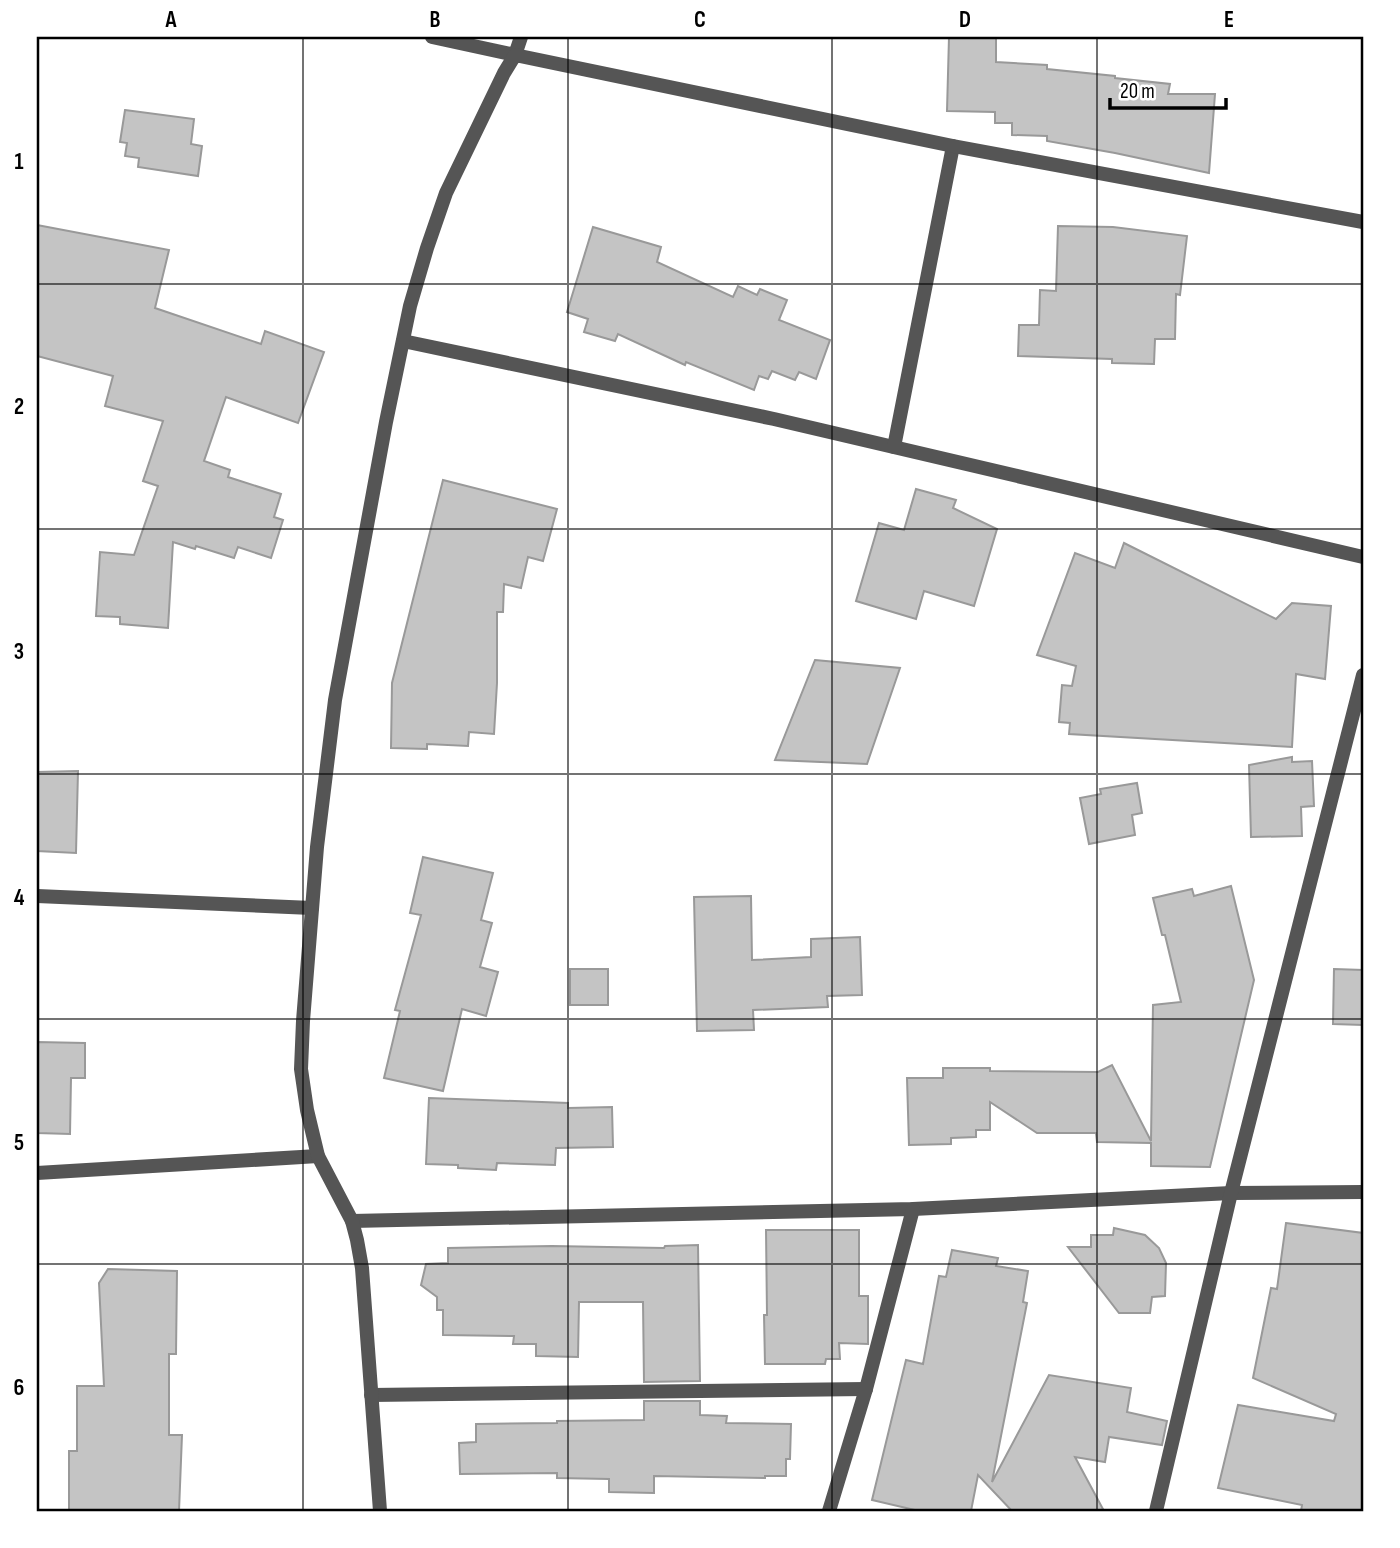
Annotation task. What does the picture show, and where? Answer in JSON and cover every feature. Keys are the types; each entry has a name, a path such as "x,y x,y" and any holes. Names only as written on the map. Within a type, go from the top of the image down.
{"street":[{"path":"432,37 953,146 1363,222"},
{"path":"380,1511 358,1240 352,1221 317,1156 301,1069 317,847 335,700 410,306 446,193 504,73 516,55 521,37"},
{"path":"894,447 953,146"},
{"path":"403,341 774,419 1363,557"},
{"path":"1156,1511 1231,1193 1363,676"},
{"path":"37,896 312,908"},
{"path":"37,1173 317,1156"},
{"path":"352,1221 913,1209 1231,1193 1363,1192"},
{"path":"830,1511 866,1389 913,1209"},
{"path":"371,1395 866,1389"}],"building":[{"path":"949,37 996,37 996,62 1047,65 1047,69 1170,84 1168,94 1215,94 1209,173 1047,141 1047,136 1012,135 1012,123 995,123 995,112 947,111"},
{"path":"125,110 194,119 191,144 202,146 198,176 138,167 139,158 125,156 127,143 120,142"},
{"path":"37,225 169,250 155,308 261,344 265,331 324,352 298,423 226,397 204,461 230,470 228,477 281,494 274,517 283,520 271,558 238,547 234,558 173,542 168,628 120,624 120,617 96,616 100,552 134,555 158,486 143,481 163,421 105,406 113,376 37,356"},
{"path":"1058,226 1113,227 1187,236 1180,295 1176,294 1175,339 1155,339 1154,364 1112,363 1112,359 1018,356 1019,325 1039,325 1040,290 1056,291"},
{"path":"593,227 661,247 657,262 733,297 738,286 757,295 760,289 787,300 779,320 830,340 816,379 799,372 795,380 772,371 768,379 759,376 754,390 686,362 685,365 618,334 615,341 584,332 588,319 567,312"},
{"path":"443,480 557,509 543,561 528,557 521,588 504,584 503,612 497,612 494,734 469,732 468,746 427,744 427,749 391,748 392,683"},
{"path":"916,489 956,500 953,508 997,529 974,606 924,591 916,619 856,601 879,523 904,530"},
{"path":"1124,543 1276,619 1292,603 1331,606 1325,679 1296,674 1292,747 1069,734 1070,723 1059,722 1062,685 1072,686 1076,666 1037,655 1075,553 1115,568"},
{"path":"815,660 900,668 867,764 775,760"},
{"path":"1292,757 1292,762 1312,761 1314,806 1301,807 1302,836 1251,837 1249,765"},
{"path":"78,771 76,853 37,851 37,772"},
{"path":"1137,783 1142,813 1132,815 1135,835 1089,844 1080,798 1101,794 1100,789"},
{"path":"423,857 493,873 481,920 492,923 480,967 498,972 486,1016 462,1009 443,1091 384,1078 400,1011 395,1010 421,915 410,913"},
{"path":"1231,886 1254,980 1210,1167 1151,1166 1151,1143 1097,1142 1096,1133 1037,1133 990,1102 990,1130 976,1130 976,1137 951,1138 951,1144 909,1145 907,1078 943,1078 943,1068 1098,1072 1112,1065 1151,1141 1153,1005 1181,1002 1153,898 1192,889 1194,896"},
{"path":"751,896 752,960 811,957 811,939 860,937 862,995 827,996 828,1007 753,1010 754,1030 697,1031 694,897"},
{"path":"570,969 608,969 608,1005 570,1005"},
{"path":"1334,969 1363,970 1363,1025 1333,1024"},
{"path":"37,1042 85,1043 85,1078 71,1078 70,1134 37,1133"},
{"path":"429,1098 568,1103 568,1108 612,1107 613,1147 556,1148 555,1165 497,1163 496,1170 426,1164"},
{"path":"1286,1223 1363,1233 1363,1511 1301,1511 1302,1505 1218,1488 1238,1405 1334,1421 1336,1414 1253,1378 1271,1288 1277,1289"},
{"path":"1114,1228 1145,1235 1159,1248 1166,1263 1165,1296 1152,1297 1150,1313 1119,1313 1068,1247 1091,1247 1091,1235 1113,1235"},
{"path":"766,1230 859,1230 859,1296 868,1296 868,1344 839,1343 840,1359 826,1359 825,1364 765,1364"},
{"path":"698,1245 700,1381 644,1382 643,1302 579,1302 578,1357 536,1356 536,1344 513,1344 514,1336 443,1335 443,1310 437,1310 437,1297 421,1285 426,1264 448,1263 448,1248 664,1248"},
{"path":"952,1250 998,1258 996,1266 1028,1271 1023,1302 1027,1303 992,1482 1049,1375 1131,1388 1127,1412 1167,1421 1162,1445 1109,1437 1105,1462 1075,1457 1104,1511 1012,1511 978,1475 971,1511 919,1511 872,1500 906,1360 923,1364 939,1276 946,1277"},
{"path":"108,1269 177,1271 176,1354 169,1354 169,1435 182,1435 179,1511 69,1511 69,1451 77,1451 77,1386 104,1386 99,1283"},
{"path":"644,1401 700,1401 700,1415 727,1416 726,1423 791,1424 790,1459 786,1459 786,1476 654,1476 654,1493 609,1492 609,1479 557,1478 557,1473 460,1474 459,1443 476,1442 476,1424 644,1420"}]}
